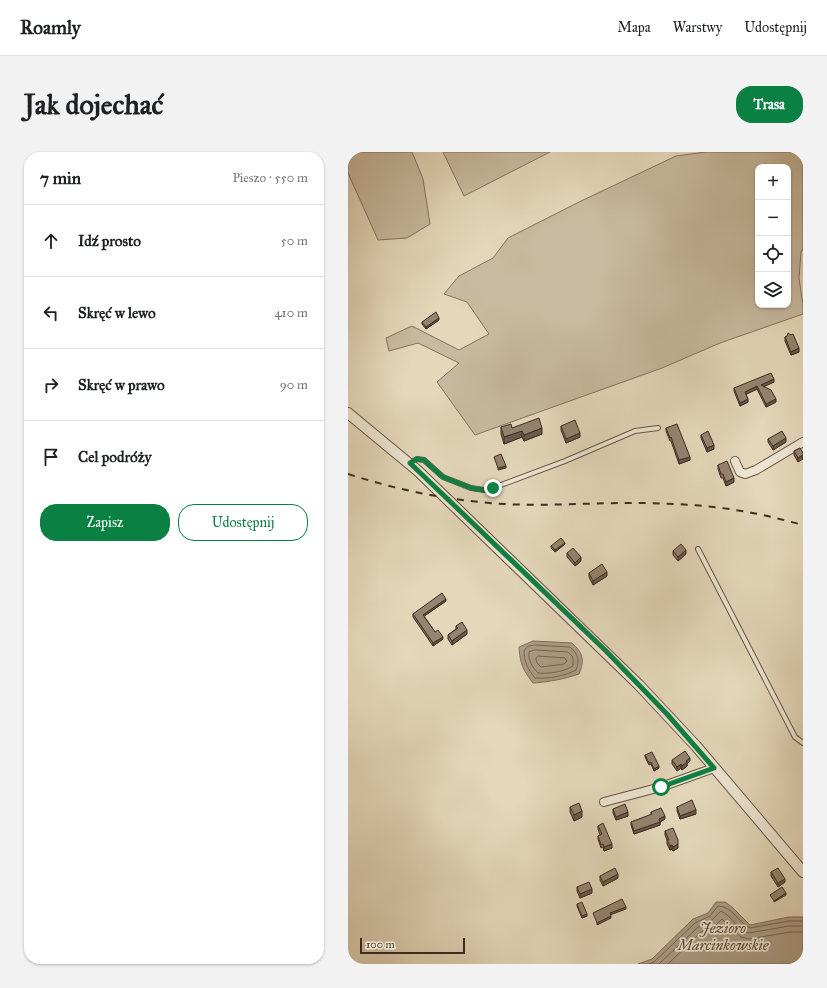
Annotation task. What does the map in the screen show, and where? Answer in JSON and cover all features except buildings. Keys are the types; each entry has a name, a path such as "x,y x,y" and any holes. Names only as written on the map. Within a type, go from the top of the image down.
{"street":[{"path":"348,412 410,463 606,651 667,714 803,872"},
{"path":"735,461 740,472 745,474 756,470 803,442"},
{"path":"604,802 661,787 714,768"}],"lane":[{"path":"410,463 417,459 424,460 443,477 471,488 484,490 565,461 635,431 658,428"},
{"path":"698,549 795,737 803,743"}],"shaded area":[{"path":"348,152 412,152 423,179 430,224 407,238 378,240 348,173"},
{"path":"443,152 550,152 464,196"},
{"path":"706,152 803,152 803,249 801,252 799,278 803,314 720,343 662,368 475,435 437,382 459,363 418,343 389,351 386,338 412,326 459,350 489,334 467,302 444,294 459,276 493,258 508,238 579,202 676,156"}],"water":[{"path":"533,641 572,643 579,650 582,657 582,665 579,674 556,680 533,683 523,666 520,658 519,647"},
{"name":"Jezioro Marcinkowskie","path":"716,902 725,902 750,925 789,917 803,917 803,964 638,964 652,959 693,919 708,913"}],"railway":[{"path":"348,474 418,493 454,499 524,505 626,503 694,505 769,516 803,525"}],"route":[{"path":"493,488 484,490 471,488 443,477 424,460 417,459 410,463 606,651 667,714 714,768 661,787"}]}
